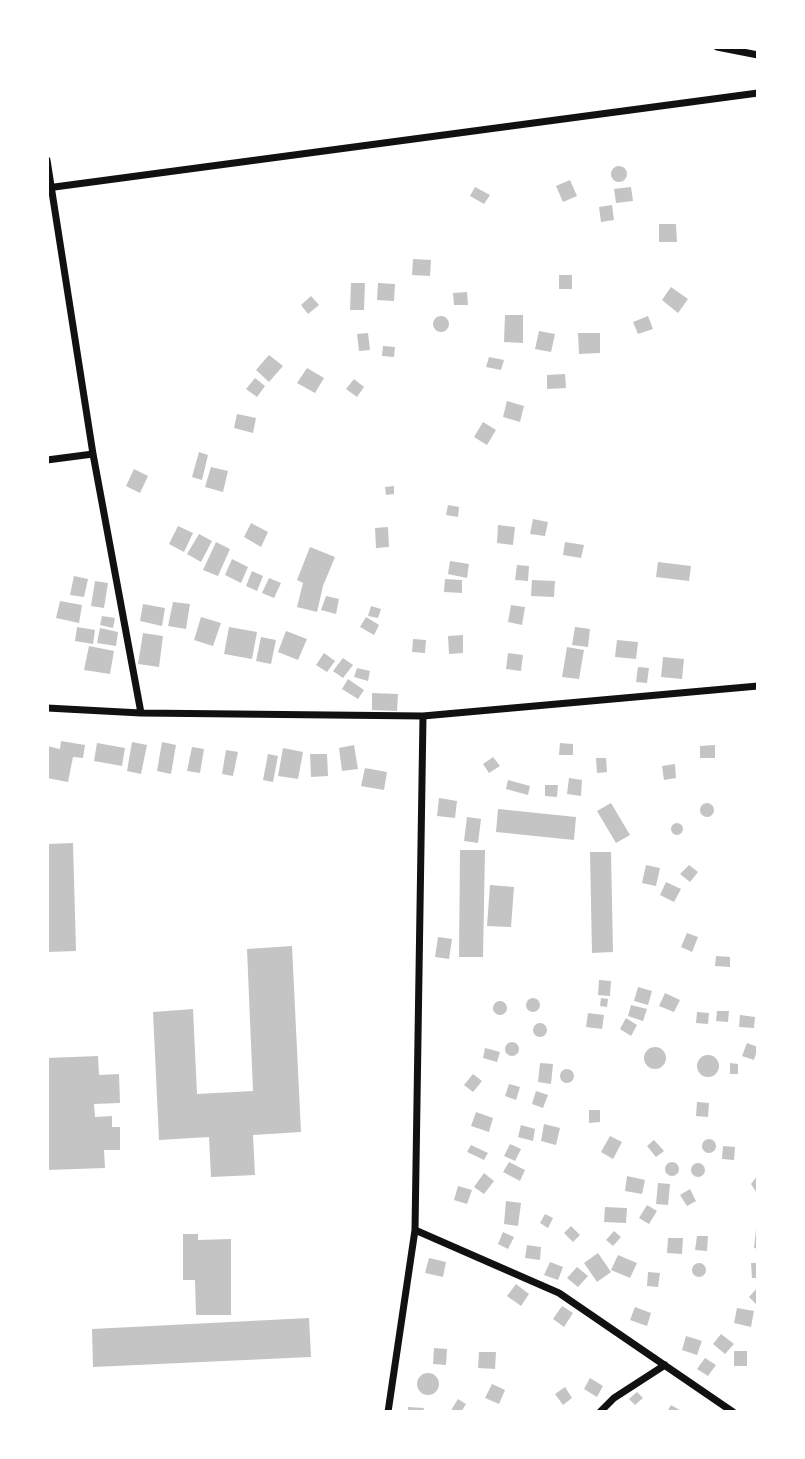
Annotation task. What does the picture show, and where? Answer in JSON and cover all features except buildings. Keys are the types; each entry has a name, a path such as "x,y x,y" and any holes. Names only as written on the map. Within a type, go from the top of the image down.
{"street":[{"path":"717,47 758,55"},
{"path":"49,187 758,93"},
{"path":"47,160 49,187 93,454 141,713"},
{"path":"47,460 93,454"},
{"path":"47,708 141,713 424,716 758,685"},
{"path":"388,1412 415,1230 424,716"},
{"path":"415,1230 559,1293 733,1412"},
{"path":"600,1412 614,1398 665,1365"}]}
